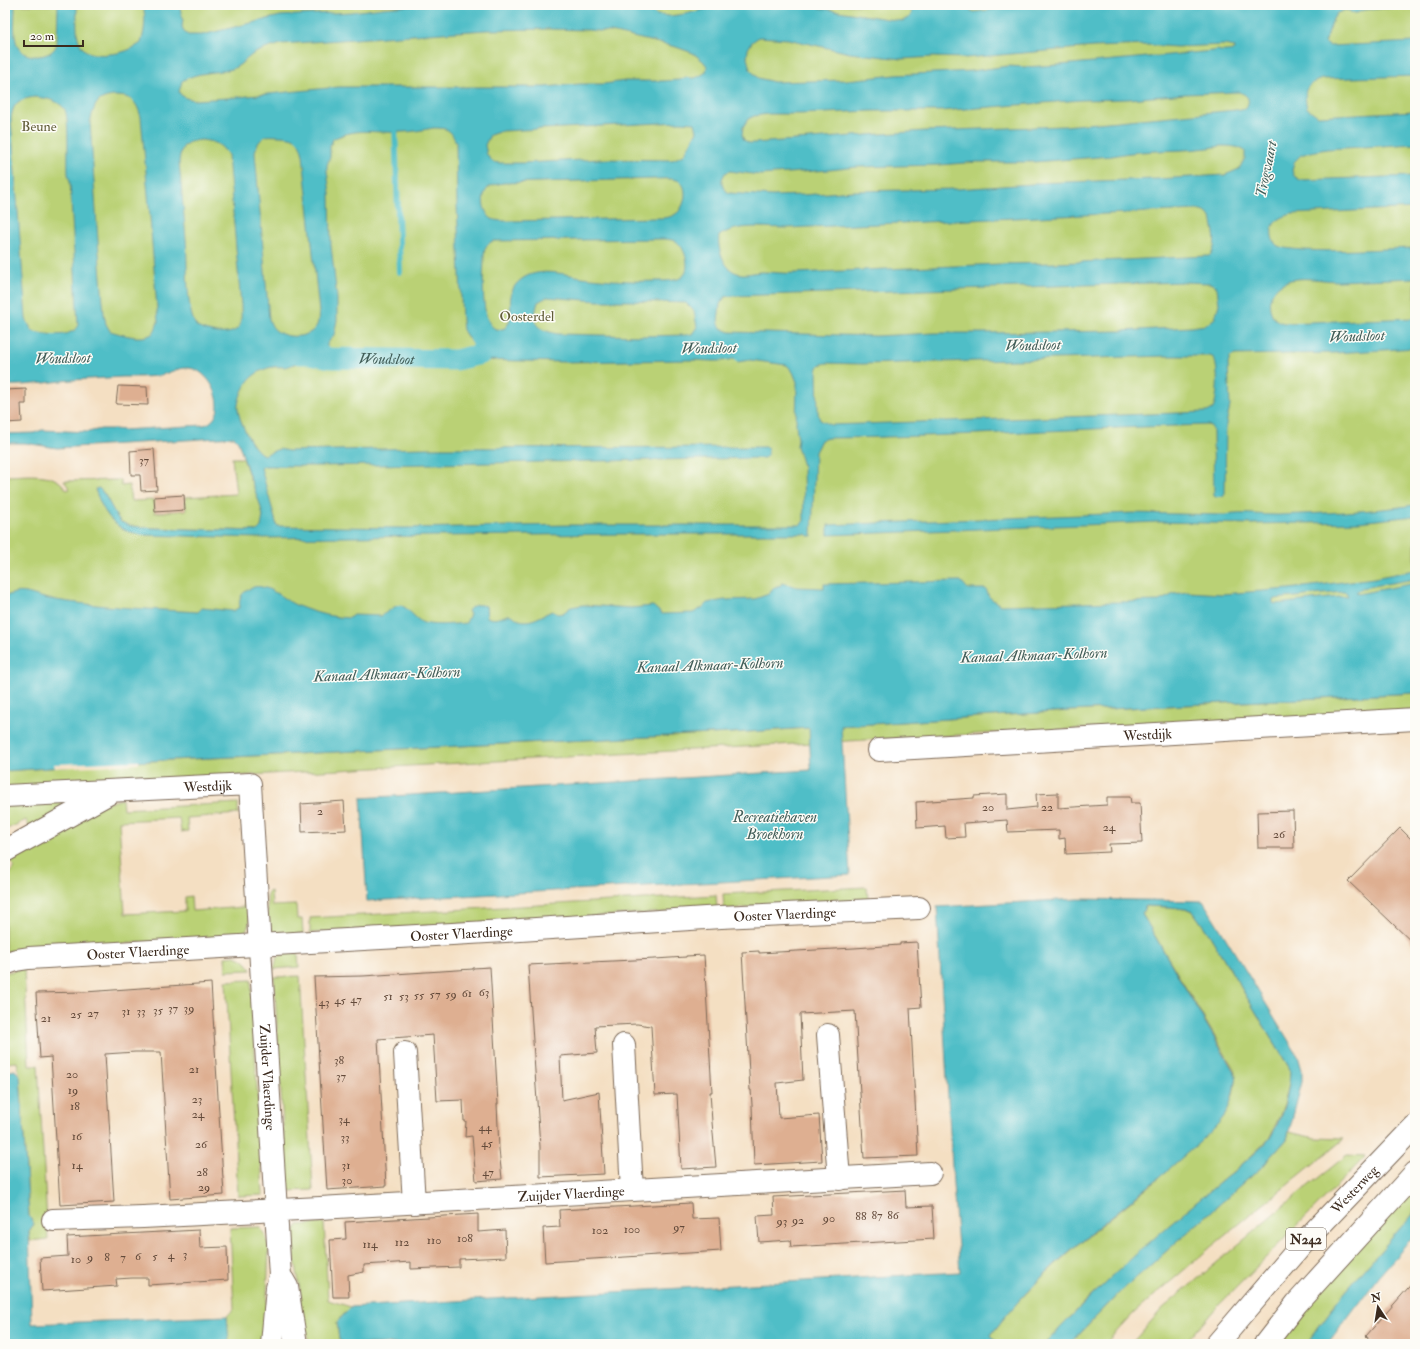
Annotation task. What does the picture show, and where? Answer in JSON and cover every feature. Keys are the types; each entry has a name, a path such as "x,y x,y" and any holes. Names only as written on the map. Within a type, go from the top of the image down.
{"street":[{"name":"Westdijk","path":"879,750 1415,719"},
{"name":"Westdijk","path":"5,796 250,784 260,944"},
{"path":"5,851 112,791"},
{"name":"Ooster Vlaerdinge","path":"5,964 16,960 29,958 497,932 721,917 919,908"},
{"name":"Zuijder Vlaerdinge","path":"260,944 280,1276 277,1288 272,1344"},
{"path":"828,1035 839,1179"},
{"name":"Zuijder Vlaerdinge","path":"624,1045 632,1190"},
{"path":"405,1053 414,1203"},
{"name":"Westerweg","path":"1217,1344 1306,1240 1415,1126"},
{"name":"Zuijder Vlaerdinge","path":"53,1220 143,1217 414,1203 930,1173"},
{"name":"N242","path":"1265,1344 1297,1303 1415,1173"},
{"name":"Zuijder Vlaerdinge","path":"280,1276 287,1287 296,1344"}],"green space":[{"name":"Oosterdel","path":"5,5 1415,5 1415,588 1277,611 468,629 5,609 5,476 47,476 62,484 67,490 70,489 64,481 121,480 121,486 129,485 131,501 154,500 155,513 186,510 185,497 236,494 232,458 243,458 263,513 261,527 257,531 131,526 121,522 103,492 95,490 109,517 122,529 267,534 266,515 207,353 5,365"},
{"path":"1415,693 1415,711 883,739 5,789 5,771 149,761 731,733 1069,711"},
{"path":"85,795 32,832 26,820 5,830 5,800"},
{"path":"122,799 123,809 238,803 238,814 187,818 188,831 181,832 179,818 119,821 125,914 185,911 185,897 191,896 192,911 244,907 243,892 249,892 250,917 244,933 239,937 30,949 5,952 5,881 14,867 8,854 91,808"},
{"path":"867,887 868,902 724,909 723,894"},
{"path":"271,891 272,906 296,905 297,919 302,919 303,934 283,934 273,931 269,922 267,910 267,893"},
{"path":"716,895 717,909 310,933 310,918"},
{"path":"1145,906 1192,910 1209,934 1290,1069 1290,1080 1285,1101 1269,1139 1248,1159 1172,1223 1086,1301 1045,1344 998,1344 991,1335 1008,1312 1045,1274 1078,1244 1145,1190 1210,1132 1225,1115 1233,1095 1236,1075 1234,1069 1142,914"},
{"path":"286,953 298,953 299,967 274,969 277,958"},
{"path":"235,956 245,961 251,970 226,971 225,957"},
{"path":"24,968 29,1065 38,1065 48,1239 30,1241 29,1231 34,1224 29,1216 20,1076 17,1062 5,1063 5,973"},
{"path":"300,976 313,1190 287,1191 274,977"},
{"path":"251,980 263,1195 238,1196 226,981"},
{"path":"1289,1132 1315,1138 1344,1139 1212,1246 1134,1313 1105,1344 1070,1344 1120,1292 1264,1165 1287,1139"},
{"path":"1347,1155 1366,1156 1215,1309 1185,1344 1131,1344 1162,1309 1298,1194"},
{"path":"1415,1180 1415,1211 1340,1298 1306,1344 1282,1344 1300,1316"},
{"path":"324,1223 328,1300 351,1307 337,1322 339,1340 346,1344 321,1345 311,1342 308,1339 300,1303 301,1296 292,1235 298,1225"},
{"path":"260,1227 269,1246 265,1344 228,1344 227,1316 234,1309 230,1228"}],"water":[{"name":"Trogvaart","path":"5,5 15,5 15,36 20,50 37,56 49,53 57,44 58,5 77,5 77,34 79,42 83,48 89,52 98,54 110,54 134,48 141,43 145,24 143,5 179,5 183,19 182,27 185,33 188,35 202,35 280,16 351,12 422,5 647,5 649,9 657,15 670,16 723,5 802,5 902,21 910,17 912,13 909,5 964,5 974,12 1027,5 1415,5 1363,10 1357,13 1352,13 1347,10 1337,13 1333,19 1325,43 1330,46 1415,42 1415,76 1322,79 1309,86 1305,97 1307,108 1318,116 1415,111 1415,144 1327,149 1310,152 1301,155 1294,162 1292,171 1294,176 1300,180 1415,176 1415,208 1292,214 1276,222 1272,233 1274,242 1278,246 1289,249 1330,251 1415,248 1415,278 1338,281 1304,279 1291,280 1281,284 1274,290 1270,298 1270,307 1274,318 1284,323 1415,318 1415,348 1335,353 1235,355 1230,357 1228,364 1230,406 1226,424 1225,493 1223,496 1214,496 1213,431 1212,427 1208,425 923,436 828,438 821,440 815,452 812,536 808,536 806,534 627,534 259,538 143,535 133,533 118,526 102,507 95,489 99,488 105,495 121,522 131,526 257,531 261,527 263,516 260,504 238,441 234,437 57,448 25,443 5,443 5,434 34,433 42,430 88,432 101,429 123,430 204,425 212,420 217,413 218,404 212,385 205,377 198,371 185,368 157,376 5,385","holes":["486,30 588,30 611,32 676,47 693,53 707,66 706,72 699,77 686,77 680,80 625,81 604,84 580,84 545,87 339,87 195,100 186,98 179,92 182,81 187,78 199,74 235,68 253,54 263,49 281,44","759,37 788,39 850,53 902,59 933,57 965,58 1093,47 1148,45 1177,47 1224,45 1235,47 1234,50 1227,51 1217,50 1060,65 1024,67 1008,66 971,71 896,75 847,80 774,82 758,78 750,69 747,58 748,49 752,42","1239,92 1248,98 1248,105 1246,108 1236,110 1065,126 925,131 753,143 749,143 744,140 742,135 743,127 748,119 754,116 768,114 940,111 1081,100 1129,99 1185,94","114,96 129,98 135,103 141,117 158,322 155,331 151,335 133,337 110,331 106,324 98,241 90,122 95,107 99,101","34,97 50,100 61,105 66,112 68,129 68,174 70,182 78,325 74,331 67,334 40,333 32,331 26,319 11,118 14,108 21,100","680,122 695,123 697,131 684,155 672,160 601,159 500,163 493,162 490,159 487,155 485,145 490,135 502,131","433,128 448,130 456,143 462,321 463,330 473,346 470,349 449,353 458,365 479,360 563,362 717,361 734,359 737,362 750,360 787,365 793,372 797,382 797,446 803,466 804,521 800,525 570,525 404,528 277,526 261,468 264,466 764,458 768,455 768,448 766,447 426,448 288,451 279,449 264,455 260,452 250,441 242,425 238,410 241,395 245,385 251,377 263,370 275,367 287,367 309,360 330,364 328,357 330,351 327,344 334,335 337,320 337,298 331,246 330,193 327,171 327,165 330,157 330,146 333,139 342,135 368,131 410,132","266,136 285,136 293,138 300,145 303,155 319,312 318,323 310,333 305,335 288,336 278,332 272,327 269,319 255,153 260,141","202,140 214,142 228,155 241,305 240,325 232,332 220,333 207,331 197,327 190,310 186,239 179,162 181,152 188,143","1221,146 1233,147 1245,151 1245,158 1239,169 1225,175 1034,183 957,189 853,191 772,196 729,193 724,189 722,184 722,179 725,173 730,171 760,175 857,167 939,165 977,162 1033,162 1112,156 1139,152","669,179 677,180 684,186 685,196 680,210 675,215 667,217 502,221 492,219 486,213 483,200 484,195 488,188 493,185 503,183","1197,210 1205,212 1211,217 1215,243 1209,256 792,273 737,273 732,271 722,258 719,247 719,236 734,229 752,227 787,228","668,239 673,240 680,245 685,253 687,269 682,277 676,280 665,281 610,280 553,272 532,274 517,283 513,289 509,322 505,328 496,329 490,324 486,314 484,302 484,253 489,244 493,241","1183,282 1209,283 1215,285 1217,288 1219,304 1215,318 1206,325 1191,327 1121,331 935,333 876,336 730,332 721,328 718,322 720,304 725,297 730,296","547,297 598,301 686,303 694,311 697,327 692,334 687,335 642,336 558,334 540,328 535,321 538,302","1210,356 1214,358 1216,363 1217,384 1215,404 1213,409 1207,412 831,425 820,420 818,413 817,371 819,365 826,363 862,364"]},
{"path":"1415,505 1415,516 1358,522 1252,524 1157,522 828,535 828,525 1132,513 1278,515 1364,511"},
{"path":"1415,570 1415,579 1362,588 1356,592 1358,594 1415,583 1415,693 1069,711 841,726 850,875 367,901 361,798 811,770 809,728 149,761 5,771 5,597 22,592 49,599 86,604 198,612 202,608 233,611 240,607 240,598 242,594 252,587 259,587 266,588 298,606 329,616 349,618 353,615 381,616 396,606 401,605 424,623 442,625 466,623 470,614 468,611 472,607 478,605 486,606 487,617 493,619 510,615 523,621 532,620 552,611 558,614 563,613 571,607 583,605 631,608 653,606 662,614 693,613 707,603 725,600 755,599 769,594 773,588 781,585 782,583 797,587 824,588 824,584 961,581 968,589 986,589 989,597 1000,605 1159,601 1174,594 1188,592 1222,594 1289,589 1374,578","holes":["1346,592 1348,596 1276,604 1273,603 1273,600 1275,599"]},
{"path":"1078,899 1203,901 1298,1056 1302,1070 1302,1082 1287,1139 1264,1165 1120,1292 1070,1344 1045,1344 1093,1295 1161,1232 1264,1145 1270,1138 1282,1113 1287,1096 1290,1069 1209,934 1192,910 1145,906 1142,914 1236,1075 1229,1106 1225,1115 1198,1144 1079,1243 1032,1286 991,1335 998,1344 346,1344 339,1340 337,1322 351,1307 960,1272 953,1184 937,907"},
{"path":"15,1070 20,1076 29,1216 34,1224 29,1231 32,1324 227,1316 229,1343 5,1344 5,1072"},
{"path":"1415,1211 1415,1235 1378,1277 1328,1344 1306,1344 1340,1298"}],"pier":[{"path":"139,761 139,764 55,768 54,764"}],"building":[{"path":"118,386 147,387 148,405 116,404"},
{"path":"26,389 26,404 21,404 22,422 5,423 5,390"},
{"path":"154,449 157,490 141,491 140,475 131,475 130,451"},
{"path":"184,495 185,510 155,512 154,497"},
{"path":"1058,793 1058,808 1107,805 1107,797 1130,797 1131,803 1140,803 1142,843 1109,844 1110,852 1066,854 1065,838 1059,839 1059,830 1008,832 1007,820 964,823 965,837 946,838 945,826 917,828 916,802 1007,794 1007,810 1037,807 1036,794"},
{"path":"344,801 346,830 302,832 301,804"},
{"path":"1293,811 1294,848 1258,848 1257,812"},
{"path":"1400,828 1415,843 1415,945 1348,881"},
{"path":"917,942 921,1007 910,1008 918,1156 864,1158 855,1011 800,1014 803,1080 777,1083 779,1118 819,1115 822,1161 754,1165 752,1105 742,952 759,951 759,953 854,948 900,945 900,943"},
{"path":"704,955 712,1092 710,1092 716,1167 681,1169 677,1094 655,1095 651,1026 637,1024 595,1026 597,1053 560,1056 562,1100 599,1092 604,1174 540,1177 540,1147 528,965 655,959"},
{"path":"490,967 498,1104 499,1149 502,1179 476,1181 472,1136 465,1137 466,1121 464,1121 463,1100 437,1101 433,1035 378,1039 386,1186 327,1190 314,977 363,976"},
{"path":"211,983 224,1195 170,1199 161,1052 135,1052 105,1054 114,1202 60,1205 51,1057 40,1058 36,993 85,992"},
{"path":"905,1190 906,1207 932,1206 934,1239 791,1247 790,1240 759,1242 757,1216 774,1215 773,1197"},
{"path":"691,1203 692,1219 719,1218 721,1251 545,1262 543,1228 560,1227 559,1210"},
{"path":"478,1214 478,1232 505,1230 506,1257 459,1259 459,1267 411,1269 411,1262 364,1265 364,1272 348,1275 349,1297 333,1297 330,1240 346,1239 345,1222"},
{"path":"199,1230 200,1248 227,1247 228,1280 148,1285 148,1278 132,1278 116,1279 117,1286 42,1291 40,1258 68,1256 67,1237"},
{"path":"1415,1280 1415,1344 1375,1344 1366,1336"}],"waterway":[{"path":"395,124 400,272"},
{"name":"Woudsloot","path":"300,354 310,354 330,358 456,360 481,354"}],"park label":[{"name":"Beune","path":"39,126"}],"water label":[{"name":"Kanaal Alkmaar-Kolhorn","path":"1034,655"},
{"name":"Kanaal Alkmaar-Kolhorn","path":"710,665"},
{"name":"Kanaal Alkmaar-Kolhorn","path":"387,674"},
{"name":"Recreatiehaven Broekhorn","path":"775,826"}]}
